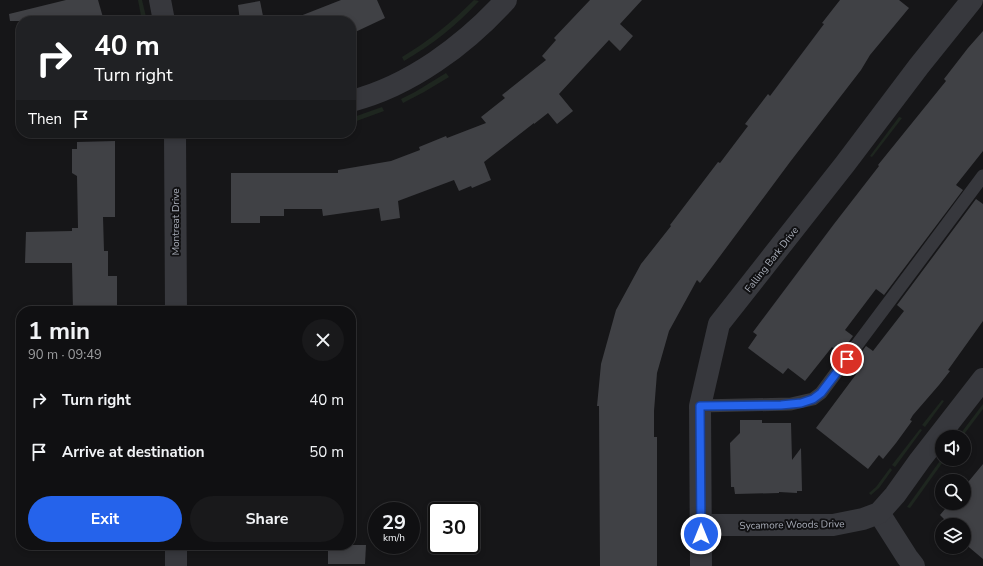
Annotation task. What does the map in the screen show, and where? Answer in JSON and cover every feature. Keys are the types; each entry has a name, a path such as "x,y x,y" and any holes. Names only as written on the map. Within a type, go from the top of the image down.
{"street":[{"path":"160,0 163,16"},
{"path":"356,99 404,80 445,55 469,36 506,0"},
{"name":"Falling Bark Drive","path":"701,566 700,406 719,324 972,0"},
{"name":"Montreat Drive","path":"175,138 176,306"},
{"name":"Sycamore Woods Drive","path":"701,525 833,525 864,519 879,513 895,495 920,460 983,379"},
{"path":"879,513 907,558 914,566"},
{"path":"176,550 176,566"}],"lane":[{"path":"700,406 791,404 813,399 821,393 983,176"}],"shaded area":[{"path":"138,0 142,0 146,16 141,16"},
{"path":"474,0 479,1 453,26 425,48 404,61 402,57 440,31"},
{"path":"446,73 449,77 403,103 401,99"},
{"path":"382,107 384,111 356,121 356,116"},
{"path":"899,117 902,118 872,157 870,156"},
{"path":"942,400 944,401 925,427 922,425"},
{"path":"983,404 983,409 967,430 963,430"},
{"path":"920,429 922,430 895,467 892,465"},
{"path":"936,466 940,466 910,508 907,507"},
{"path":"890,468 892,470 879,488 871,495 869,493 876,487"}],"building":[{"path":"66,0 98,0 103,16 16,16 16,21 10,21 9,14"},
{"path":"341,0 377,0 385,18 356,32 356,16 300,16"},
{"path":"590,0 642,0 620,24 633,36 620,51 609,40 559,94 573,111 557,124 548,113 484,162 491,180 472,188 471,186 459,191 454,180 398,201 400,218 381,221 379,208 323,216 322,209 284,209 284,216 260,216 260,223 231,223 231,173 338,173 338,170 391,161 420,150 419,147 446,136 447,138 486,123 481,117 505,98 502,95 546,60 542,56 556,40 554,38"},
{"path":"840,0 899,0 909,8 870,55 861,70 700,283 697,280 669,331 657,373 654,411 654,437 657,437 657,566 600,566 599,406 597,406 601,364 616,310 641,264 718,162 720,163 748,126 745,124 768,94 770,96 824,24 822,23"},
{"path":"260,1 263,16 239,16 238,5"},
{"path":"983,31 983,151 956,185 963,190 884,295 876,289 845,330 853,336 840,354 832,347 805,381 788,368 783,374 748,348 757,335 753,332 879,166 878,165 946,81 944,79"},
{"path":"115,141 115,217 103,217 104,251 108,251 108,276 117,276 117,306 73,306 72,263 25,263 26,232 72,231 72,228 78,228 77,176 72,173 72,149 77,149 77,142"},
{"path":"976,199 983,204 983,321 948,370 950,371 913,415 910,420 912,421 896,443 883,459 879,455 868,469 816,428 860,369 853,364 866,346 873,351 904,311 897,305"},
{"path":"740,420 762,420 762,423 791,423 792,460 801,448 802,491 797,491 797,493 779,492 735,494 734,487 731,487 730,443 740,433"},
{"path":"983,464 983,559 971,549 971,518 943,518 940,515 944,510 971,510 971,479"},
{"path":"356,545 366,545 365,564 328,564 328,550 356,550"}],"route":[{"path":"701,534 700,406 781,405 801,403 813,399 821,393 847,359"}]}
